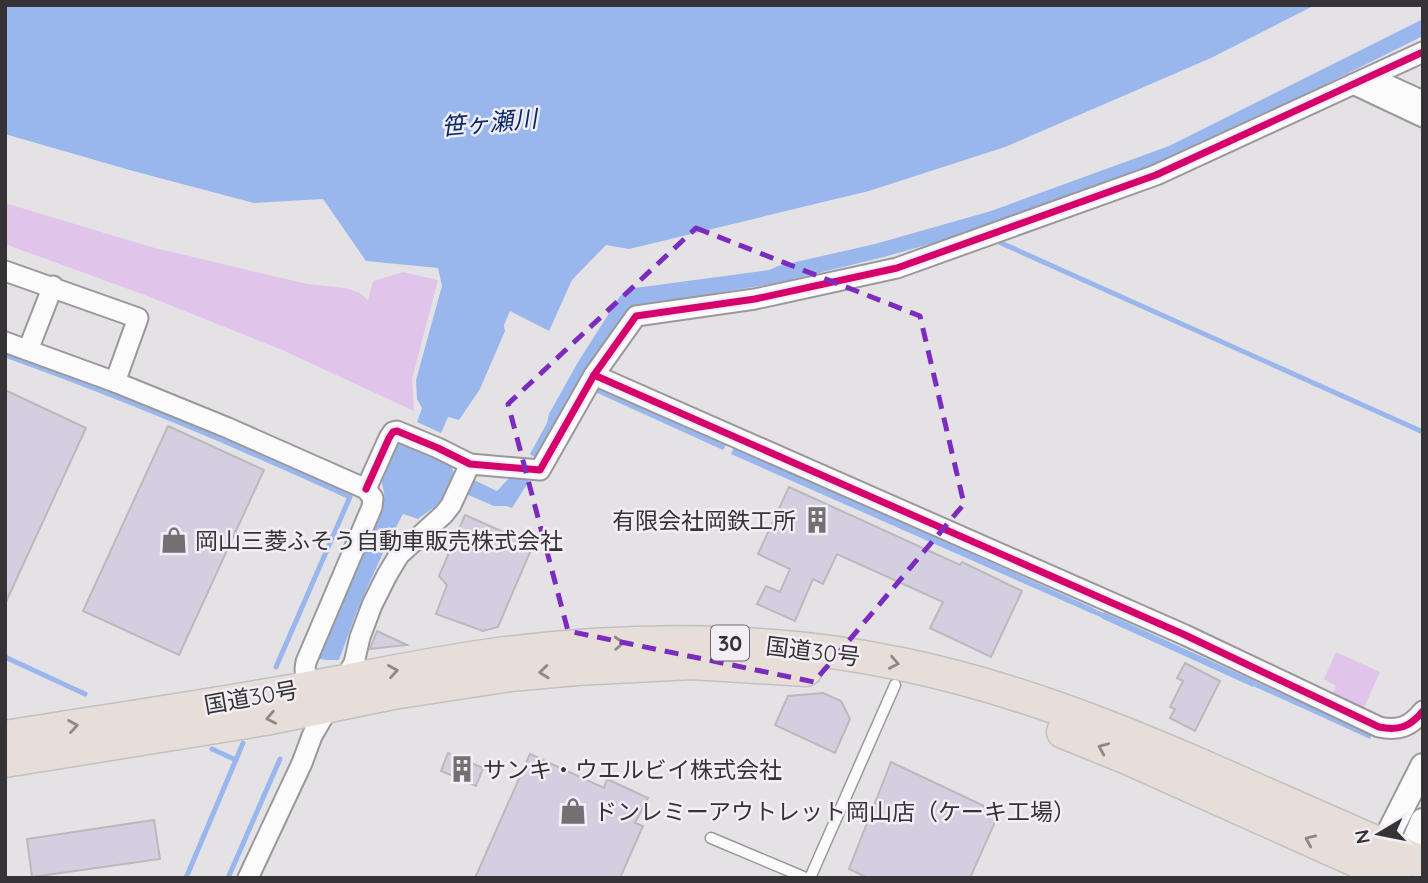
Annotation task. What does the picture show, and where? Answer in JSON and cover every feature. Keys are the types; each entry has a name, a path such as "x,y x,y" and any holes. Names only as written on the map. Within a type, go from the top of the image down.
{"highway":[{"name":"国道30号","path":"5,761 265,719 323,696 503,654 618,642 755,644 812,649 902,664 1049,704 1137,738 1392,866"},
{"name":"国道30号","path":"5,737 323,696 393,693 510,675 691,663 795,669 895,685 967,701 1030,720 1392,866"}],"street":[{"path":"366,489 389,438 397,431 438,448 467,470 540,470 590,382 636,316 755,299 897,268 1156,175 1423,52"},
{"path":"1362,81 1423,100"},
{"path":"1362,81 1423,117"},
{"path":"5,271 138,318 115,382"},
{"path":"28,350 53,286"},
{"path":"5,342 115,382 228,428 366,489 373,498 372,507 306,662 305,669 323,696"},
{"path":"590,382 1185,635 1379,727 1402,728 1423,711"},
{"path":"248,878 302,763 323,696 354,663 372,605 399,555 444,514 456,496 467,470"},
{"path":"1392,866 1423,766"},
{"path":"1392,866 1423,821"}],"lane":[{"path":"711,838 808,878 895,685"}],"highlighted area":[{"path":"696,228 920,316 964,504 814,682 568,631 508,404"}],"shaded area":[{"path":"5,203 151,247 307,284 345,288 360,293 368,300 373,281 403,272 438,280 412,379 414,411 280,349 142,294 5,244"},
{"path":"1336,652 1380,672 1362,712 1331,697 1336,686 1324,679"}],"water":[{"name":"笹ヶ瀬川","path":"5,5 1315,5 1211,58 1005,147 869,191 629,249 606,245 572,280 549,331 510,311 504,325 505,331 480,389 459,420 448,417 441,433 417,422 422,408 417,399 416,380 442,286 438,268 366,261 323,199 254,203 5,134"},
{"path":"1423,19 1423,36 1175,159 972,232 884,257 777,283 632,307 539,460 530,454 578,362 620,296 635,288 769,270 991,211 1169,146"},
{"path":"595,386 727,443 723,450 593,391"},
{"path":"398,441 447,456 454,473 458,475 440,503 418,519 403,514 357,611 339,660 315,658 362,556 384,500 382,471"},
{"path":"734,447 1093,608 1091,613 731,454"},
{"path":"513,474 529,481 512,508 494,506 466,494 472,479 497,491"},
{"path":"1104,612 1255,681 1253,687 1101,618"},
{"path":"1292,696 1373,732 1370,739 1289,702"}],"building":[{"path":"5,390 86,428 5,604"},
{"name":"岡山三菱ふそう自動車販売株式会社","path":"168,426 264,470 179,655 83,611"},
{"path":"789,487 1022,591 991,657 930,628 943,602 837,554 823,584 813,579 795,621 757,604 766,586 780,592 790,569 758,554"},
{"path":"465,515 533,545 498,627 483,631 436,614 447,585 439,576"},
{"path":"377,631 407,645 370,649"},
{"path":"1185,663 1220,681 1195,731 1170,718 1175,709 1170,707 1183,681 1177,678"},
{"path":"823,693 841,701 850,719 835,753 775,725 788,696"},
{"name":"サンキ・ウエルビイ株式会社","path":"448,753 483,768 476,786 441,771"},
{"name":"ドンレミーアウトレット岡山店（ケーキ工場）","path":"530,754 604,788 607,779 648,798 635,823 643,826 620,878 475,878"},
{"path":"891,762 999,813 970,878 868,878 849,869"},
{"path":"154,820 160,859 32,877 27,839"}],"waterway":[{"path":"1001,243 1423,432"},
{"path":"5,355 179,422 350,497 276,667"},
{"path":"1086,608 1109,618"},
{"path":"5,657 85,694"},
{"path":"1248,681 1297,703"},
{"path":"186,878 243,743"},
{"path":"212,749 236,760"},
{"path":"228,878 280,759"}],"cycle path":[{"path":"594,375 636,316 755,299 897,268 1156,175 1423,52"},
{"path":"366,489 389,438 397,431 470,464 540,470 594,375 1185,635 1379,727 1404,726 1423,711"}],"place":[{"name":"有限会社岡鉄工所","path":"817,520"},
{"name":"岡山三菱ふそう自動車販売株式会社","path":"174,540"},
{"name":"サンキ・ウエルビイ株式会社","path":"462,769"},
{"name":"ドンレミーアウトレット岡山店（ケーキ工場）","path":"573,811"}]}
